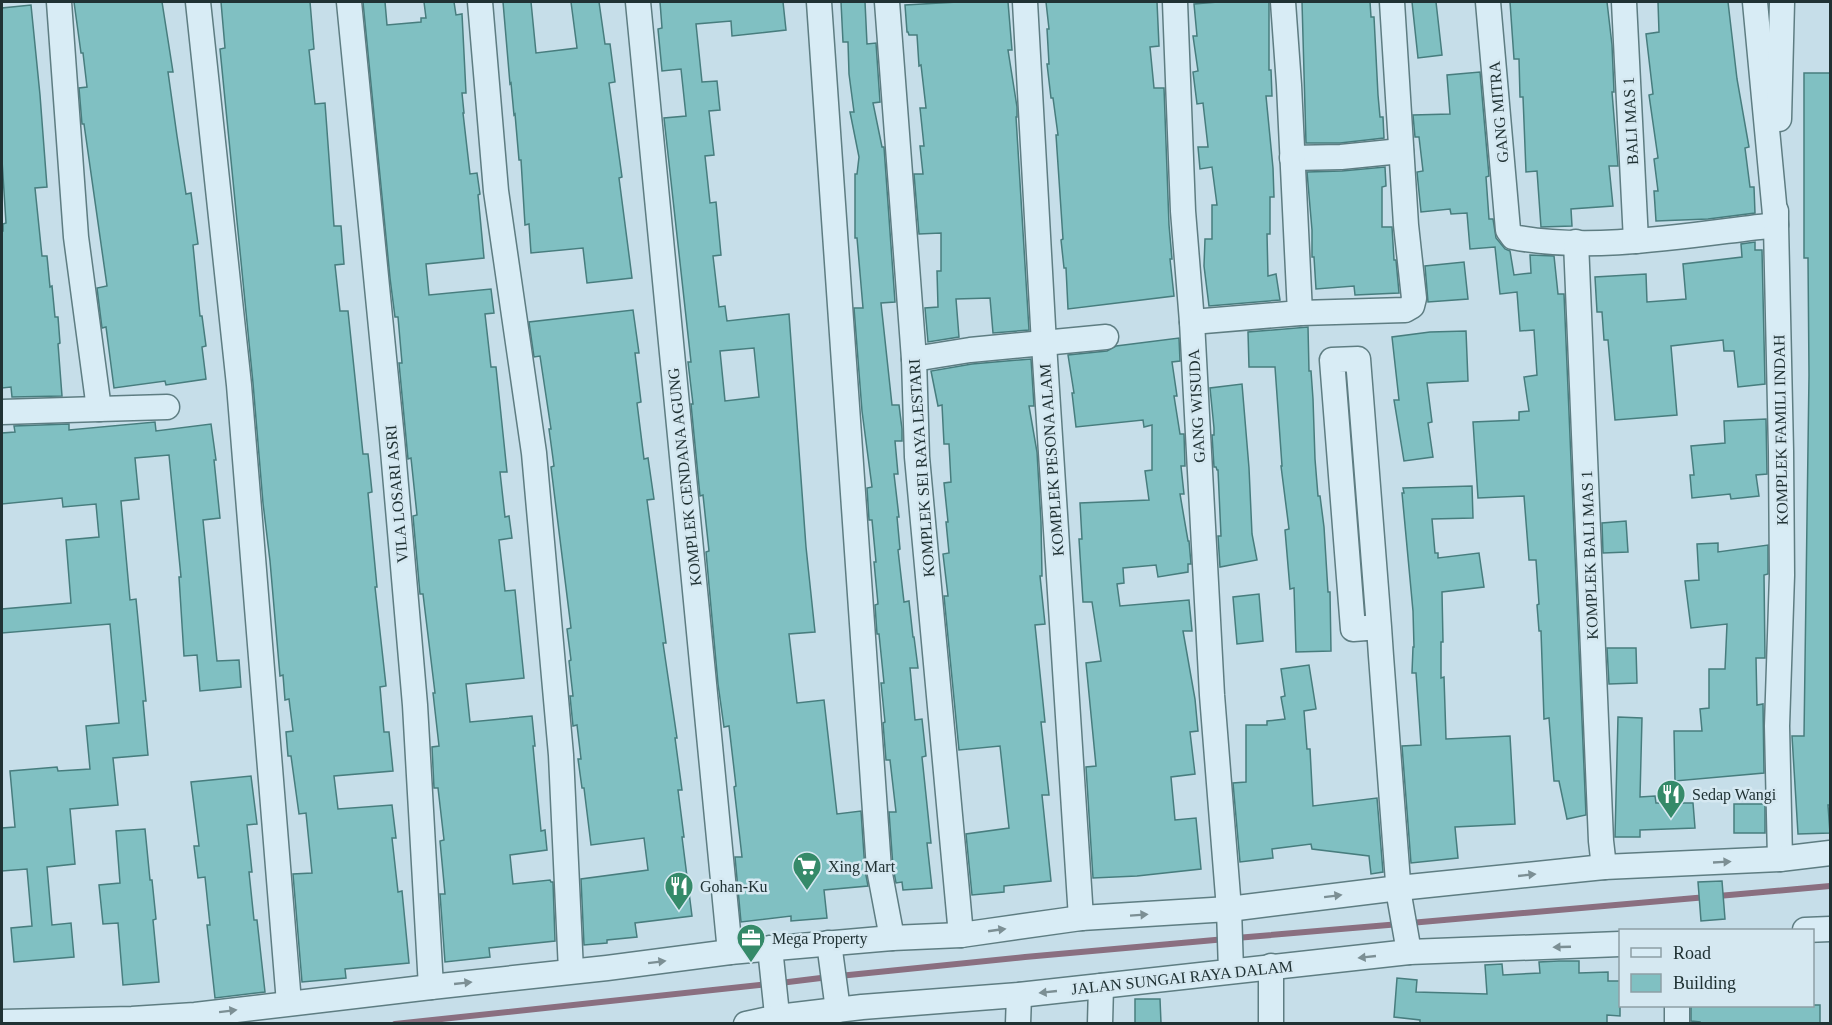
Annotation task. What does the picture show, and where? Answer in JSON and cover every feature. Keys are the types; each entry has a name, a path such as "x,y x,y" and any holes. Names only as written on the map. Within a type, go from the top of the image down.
{"street":[{"path":"58,2 76,237 99,409"},
{"path":"198,2 239,385 289,1003"},
{"name":"VILA LOSARI ASRI","path":"349,2 391,427 415,705 431,987"},
{"path":"480,2 496,191 534,453 561,755 571,971"},
{"name":"KOMPLEK CENDANA AGUNG","path":"638,2 730,952"},
{"path":"819,2 879,869 892,938"},
{"name":"KOMPLEK SEI RAYA LESTARI","path":"887,2 914,359 917,457 961,935"},
{"name":"KOMPLEK PESONA ALAM","path":"1026,2 1044,344 1081,918"},
{"name":"GANG WISUDA","path":"1175,2 1183,211 1192,322 1212,695 1229,909 1231,968"},
{"path":"1283,2 1300,313"},
{"path":"1192,322 1300,313 1405,310 1412,306 1414,298 1406,225 1392,2"},
{"name":"GANG MITRA","path":"1488,2 1508,230 1513,237 1535,242 1576,243"},
{"name":"BALI MAS 1","path":"1624,2 1636,241"},
{"name":"KOMPLEK FAMILI INDAH","path":"1755,2 1776,225 1782,575 1777,726 1780,859"},
{"path":"1576,243 1636,241 1776,225 1782,2"},
{"path":"1292,158 1401,151"},
{"name":"KOMPLEK BALI MAS 1","path":"1576,243 1601,842 1604,867"},
{"path":"914,359 970,350 1106,337"},
{"path":"1379,627 1353,629 1332,360 1358,358 1379,627 1399,891 1408,944"},
{"path":"2,412 167,407"},
{"path":"2,1022 174,1016 770,948 830,952 892,938 961,935 1081,918 1229,909 1604,867 1780,859 1830,853"},
{"path":"1814,930 1830,929"},
{"name":"JALAN SUNGAI RAYA DALAM","path":"746,1023 837,1004 862,1015 1231,968 1271,966 1408,944 1619,944"},
{"path":"770,948 778,1016"},
{"path":"830,952 837,1004"},
{"path":"1271,966 1271,1023"},
{"path":"1100,1023 1101,986"},
{"path":"1018,1023 1019,995"},
{"path":"1677,1007 1677,1023"}],"building":[{"path":"74,2 162,2 173,72 168,72 177,136 186,194 191,193 198,244 193,245 200,316 202,316 206,346 202,347 206,379 166,385 165,381 114,388 106,327 102,328 97,288 107,286 84,124 82,124 79,88 87,87"},
{"path":"221,2 310,2 314,49 309,50 315,104 325,103 334,226 341,226 344,264 335,265 340,311 348,311 363,454 368,454 372,492 368,493 377,587 375,587 386,686 380,687 384,732 389,732 393,771 334,776 338,809 392,805 396,838 392,838 398,892 402,891 409,963 345,969 346,978 302,982 293,874 312,873 306,813 299,814 291,756 288,756 286,732 293,731 289,699 285,700 283,675 280,676 220,49 225,48"},
{"path":"363,2 385,2 387,25 421,22 421,18 426,18 424,2 454,2 456,15 462,14 466,93 462,93 463,113 470,174 477,173 484,258 426,264 429,295 491,289 494,313 485,314 491,367 496,367 507,472 500,472 505,517 509,516 512,538 499,540 505,591 515,590 524,678 466,684 470,722 532,716 541,831 545,830 547,850 510,855 513,884 550,880 553,882 555,941 489,948 490,957 445,962 440,894 445,894 440,841 444,840 438,788 434,788 432,747 439,746 433,693 435,693 423,594 420,594 413,516 417,515 411,458 408,459 399,363 402,363 398,317 395,317 390,278"},
{"path":"503,2 531,2 536,53 577,48 571,2 599,2 605,44 610,44 615,82 609,83 622,177 619,178 632,278 587,283 583,248 531,253 529,224 525,225 521,160 519,160 510,84"},
{"path":"660,2 783,2 786,30 732,36 731,21 696,24 702,82 717,81 720,110 709,111 714,155 705,156 710,203 716,202 721,255 713,256 719,307 725,306 727,321 789,314 806,547 815,632 789,634 797,703 824,700 837,814 861,811 868,886 824,890 827,918 791,921 791,916 741,922 735,857 742,857 734,787 736,786 729,726 724,727 718,684 706,552 709,551 703,495 700,496 691,404 693,404 688,362 691,362 664,118 686,116 681,69 662,71 658,29 662,28","holes":["754,348 759,397 725,401 720,351"]},
{"path":"841,2 865,2 867,44 876,43 880,102 873,103 882,147 884,147 895,302 881,303 892,405 899,405 902,429 902,441 895,441 898,474 894,474 899,517 897,517 900,549 898,550 904,602 909,601 918,668 910,668 915,720 922,719 926,756 922,757 931,843 927,843 932,888 903,890 902,882 896,883 893,867 889,812 896,812 890,760 886,760 881,683 884,683 875,605 878,604 874,562 876,562 872,520 869,520 867,488 872,487 862,411 854,308 863,308 857,238 855,238 855,174 857,174 859,157 850,112 854,112 848,42 843,42"},
{"path":"1008,2 1012,50 1008,50 1017,107 1029,330 993,333 990,298 956,299 959,337 928,342 925,308 938,307 937,271 941,271 941,233 919,234 914,174 923,174 920,146 924,146 920,108 926,108 921,65 919,66 917,35 909,35 907,32 905,5"},
{"path":"1046,2 1157,2 1159,46 1150,47 1154,88 1164,88 1172,259 1170,259 1174,296 1068,309 1066,268 1064,268 1061,240 1063,239 1056,135 1058,135 1047,64 1049,64 1047,29 1049,29"},
{"path":"1269,2 1269,70 1271,70 1272,96 1266,96 1274,197 1270,197 1270,234 1267,234 1268,276 1276,274 1280,300 1209,306 1204,266 1205,239 1212,239 1212,205 1217,205 1212,167 1200,169 1198,147 1208,147 1203,103 1197,104 1193,72 1198,71 1193,36 1197,36 1194,4"},
{"path":"1302,2 1370,2 1371,17 1374,17 1378,95 1380,117 1383,117 1384,138 1340,143 1306,143"},
{"path":"1412,2 1436,2 1442,55 1418,58"},
{"path":"1510,2 1607,2 1612,45 1614,92 1612,92 1618,166 1609,166 1613,206 1571,209 1572,226 1541,227 1537,171 1526,172 1523,97 1520,97 1519,59 1514,59"},
{"path":"1658,2 1728,2 1737,79 1749,147 1745,148 1750,187 1754,187 1755,213 1708,219 1656,221 1654,191 1658,191 1654,159 1658,158 1649,95 1653,94 1646,34 1659,32"},
{"path":"31,5 47,187 35,188 42,256 47,256 55,317 58,317 62,396 12,397 11,387 2,388 2,231 3,224 6,223 2,160 2,8"},
{"path":"1480,72 1489,176 1486,177 1489,219 1493,219 1496,238 1505,249 1510,251 1514,275 1531,273 1530,255 1554,256 1558,294 1564,294 1586,815 1567,819 1559,781 1554,781 1549,718 1544,719 1536,560 1529,560 1524,496 1478,498 1473,422 1519,420 1519,412 1529,411 1524,377 1537,375 1534,330 1520,331 1517,292 1500,294 1495,247 1470,249 1467,213 1451,214 1450,209 1421,212 1417,172 1423,171 1419,137 1415,137 1413,115 1450,114 1447,75"},
{"path":"1804,73 1830,73 1830,805 1828,805 1830,833 1798,834 1792,736 1804,736 1809,375 1808,258 1804,258"},
{"path":"1385,167 1386,186 1382,187 1382,227 1392,227 1399,293 1355,295 1354,286 1316,289 1307,172"},
{"path":"1755,242 1755,250 1762,250 1765,384 1738,387 1734,351 1724,351 1723,340 1671,346 1677,415 1615,420 1608,340 1604,340 1602,312 1597,312 1595,277 1646,274 1647,302 1686,299 1683,264 1742,257 1741,244"},
{"path":"1464,262 1468,299 1428,302 1425,266"},
{"path":"633,310 639,353 635,353 641,402 637,403 644,459 648,458 654,499 647,500 666,643 663,643 677,738 675,738 682,790 678,790 692,916 635,923 637,937 584,945 581,879 648,870 644,838 591,845 578,759 581,759 577,725 573,726 570,696 573,696 567,629 571,628 551,467 554,466 549,429 551,429 540,356 534,357 529,322"},
{"path":"1308,327 1318,496 1320,496 1324,527 1328,592 1330,592 1331,651 1296,652 1294,588 1290,589 1285,530 1289,529 1281,466 1275,367 1249,367 1248,332"},
{"path":"1466,331 1468,381 1427,383 1432,422 1428,423 1433,457 1404,461 1394,400 1399,400 1392,337 1430,332"},
{"path":"1179,338 1180,361 1172,362 1180,434 1184,434 1185,466 1181,466 1184,494 1180,494 1191,564 1188,564 1188,572 1158,577 1156,565 1123,568 1124,583 1117,584 1120,606 1189,600 1192,631 1183,631 1198,731 1190,732 1195,774 1171,777 1175,820 1196,818 1201,869 1093,878 1086,767 1096,766 1086,663 1101,661 1092,602 1083,602 1079,539 1082,539 1080,503 1149,500 1145,471 1152,470 1152,425 1144,427 1143,420 1076,427 1068,355 1107,351 1116,346"},
{"path":"1031,359 1034,406 1029,406 1037,452 1041,522 1042,576 1040,576 1045,624 1035,625 1045,722 1041,722 1049,795 1042,795 1051,881 1004,886 1004,892 972,895 966,834 1009,828 1000,746 959,750 944,596 948,596 943,554 949,553 944,483 951,482 949,444 944,444 942,405 938,406 931,371 972,364"},
{"path":"1242,384 1252,534 1257,560 1220,567 1218,470 1214,467 1212,435 1214,435 1214,428 1210,388"},
{"path":"1766,419 1767,474 1756,475 1759,496 1731,499 1730,494 1692,498 1690,475 1694,475 1691,446 1725,443 1724,421"},
{"path":"155,422 156,431 211,424 220,518 203,520 217,661 239,660 241,687 200,691 197,655 184,656 179,577 181,577 169,455 135,458 139,499 121,501 130,600 136,599 146,701 143,701 148,755 113,758 118,805 70,809 75,864 47,867 52,925 71,923 74,957 14,962 11,928 32,926 27,869 2,871 2,828 15,827 10,771 57,767 58,771 90,769 86,726 119,723 110,624 2,633 2,609 71,603 66,540 99,537 96,504 63,507 62,498 2,504 2,433 15,432 14,426 69,424 69,430"},
{"path":"1472,486 1473,518 1432,519 1435,553 1438,553 1438,558 1479,553 1484,587 1442,592 1441,678 1444,677 1446,739 1510,736 1515,824 1455,827 1458,858 1411,863 1402,746 1421,745 1416,673 1412,673 1413,611 1402,493 1404,493 1403,488"},
{"path":"1626,521 1628,552 1603,553 1602,523"},
{"path":"1718,543 1718,552 1768,545 1768,574 1764,575 1765,658 1756,658 1757,705 1763,704 1764,773 1675,781 1674,731 1702,731 1700,709 1709,708 1709,669 1725,669 1727,624 1691,628 1685,581 1699,580 1697,544"},
{"path":"1259,594 1263,641 1237,644 1233,597"},
{"path":"1607,648 1636,648 1637,683 1609,684"},
{"path":"1309,665 1316,709 1304,711 1307,749 1310,749 1313,806 1377,798 1383,872 1371,874 1369,856 1312,849 1311,844 1272,849 1273,858 1240,862 1233,783 1246,782 1246,725 1267,725 1267,721 1285,719 1281,697 1285,696 1281,669"},
{"path":"1618,717 1642,718 1640,797 1655,796 1656,803 1693,803 1695,828 1640,830 1640,837 1615,837"},
{"path":"251,776 257,824 247,825 252,872 249,872 265,992 215,998 207,925 210,925 205,877 198,878 194,846 199,846 191,782"},
{"path":"1734,804 1765,804 1765,833 1734,833"},
{"path":"145,829 156,919 153,920 159,982 123,985 118,923 103,924 99,885 120,883 116,831"},
{"path":"1722,881 1725,919 1701,921 1698,882"},
{"path":"1579,961 1579,973 1608,972 1608,981 1619,981 1620,1016 1607,1015 1607,1023 1420,1023 1420,1020 1394,1017 1397,978 1417,980 1416,992 1487,994 1485,965 1502,964 1503,975 1540,973 1539,962"},
{"path":"1135,999 1160,999 1161,1023 1135,1023"},
{"path":"1814,1005 1820,1005 1820,1023 1700,1023 1691,1021 1691,1007 1814,1007"}],"waterway":[{"path":"1718,896 1830,886"},
{"path":"1410,923 1707,897"},
{"path":"1236,938 1400,924"},
{"path":"839,976 1226,939"},
{"path":"780,983 829,977"},
{"path":"395,1024 769,984"}],"place":[{"name":"Sedap Wangi","path":"1671,820"},
{"name":"Xing Mart","path":"807,892"},
{"name":"Gohan-Ku","path":"679,912"},
{"name":"Mega Property","path":"751,964"}]}
